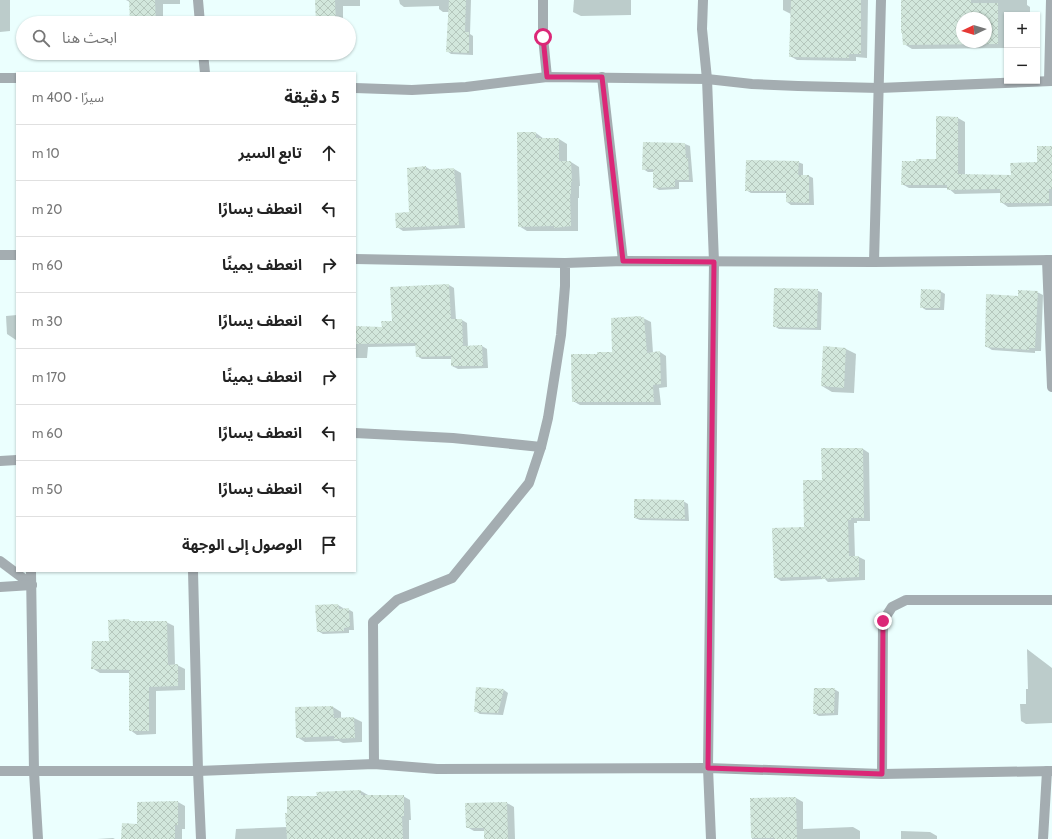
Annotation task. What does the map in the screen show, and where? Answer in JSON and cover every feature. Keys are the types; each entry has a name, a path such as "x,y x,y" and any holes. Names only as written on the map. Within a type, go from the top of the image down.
{"street":[{"path":"198,0 199,16"},
{"path":"543,0 543,37 547,77"},
{"path":"703,0 702,29 707,79 714,262 708,768 711,839"},
{"path":"874,262 881,0"},
{"path":"356,88 412,90 466,87 547,77 707,79 752,84 879,88 1050,81 1051,0"},
{"path":"204,60 205,72"},
{"path":"602,77 623,261"},
{"path":"0,78 16,78"},
{"path":"0,255 16,255"},
{"path":"356,259 565,263 623,261 874,262 1049,260 1052,387"},
{"path":"374,764 373,622 397,600 452,578 529,483 541,447 548,418 561,335 565,286 565,263"},
{"path":"356,433 454,438 541,447"},
{"path":"0,461 16,460"},
{"path":"0,561 32,586"},
{"path":"31,572 34,772 38,839"},
{"path":"193,572 198,770 202,839"},
{"path":"0,587 32,586"},
{"path":"882,774 883,621 892,606 906,600 1052,600"},
{"path":"0,771 198,770 374,764 437,769 708,768 882,774 1049,771 1043,839"}],"building":[{"path":"129,0 155,0 156,16 130,16"},
{"path":"315,0 335,0 336,16 316,16"},
{"path":"449,0 466,0 465,32 469,32 469,53 446,52"},
{"path":"791,0 861,0 861,54 849,54 849,58 789,57"},
{"path":"901,0 971,0 971,3 998,3 998,44 992,44 992,12 956,12 956,44 903,45"},
{"path":"936,116 958,117 958,174 1011,175 1010,163 1037,162 1037,146 1052,146 1052,189 1049,189 1049,203 1000,203 1000,189 947,190 947,185 901,185 902,161 936,159"},
{"path":"517,132 536,132 536,138 559,138 559,161 571,161 571,226 554,228 554,226 518,227"},
{"path":"643,142 685,143 686,158 688,158 689,180 675,180 675,187 653,188 653,169 642,170"},
{"path":"746,160 799,161 798,175 809,175 809,203 786,202 786,191 745,191"},
{"path":"426,166 426,170 454,168 459,225 396,228 395,213 409,212 407,168"},
{"path":"449,284 451,319 462,319 463,346 482,345 483,366 451,366 451,356 416,357 415,343 356,344 356,326 382,327 381,321 392,321 390,287"},
{"path":"774,288 818,289 817,328 773,327"},
{"path":"921,289 941,290 940,308 920,308"},
{"path":"1018,290 1038,291 1035,348 1029,348 1029,350 985,347 986,294 1018,296"},
{"path":"641,316 641,318 644,317 647,353 660,351 661,384 653,385 654,402 572,402 571,354 597,354 597,352 612,352 611,318"},
{"path":"823,346 846,348 844,388 821,386"},
{"path":"821,448 863,448 864,518 851,518 851,520 848,520 849,556 859,556 859,577 821,579 821,576 774,578 772,528 804,527 803,480 822,480"},
{"path":"634,499 684,500 685,519 634,518"},
{"path":"338,604 339,609 349,608 350,627 344,628 344,631 317,632 315,605"},
{"path":"129,619 129,621 167,621 168,665 178,664 178,686 149,687 149,731 129,731 129,670 91,669 92,641 109,641 108,620"},
{"path":"476,687 504,689 498,713 474,712"},
{"path":"814,688 835,688 834,713 813,714"},
{"path":"333,706 334,718 354,717 355,738 334,739 334,736 296,738 295,707"},
{"path":"361,790 361,795 404,795 404,816 402,816 403,839 287,839 285,813 287,813 287,796 317,796 316,792"},
{"path":"796,797 797,839 751,838 750,798"},
{"path":"178,801 178,825 175,825 175,839 121,839 122,823 137,824 137,802"},
{"path":"507,802 508,839 484,839 484,828 466,828 465,803"}],"route":[{"path":"543,37 547,77 602,77 623,261 714,262 708,768 882,774 883,621"}]}
